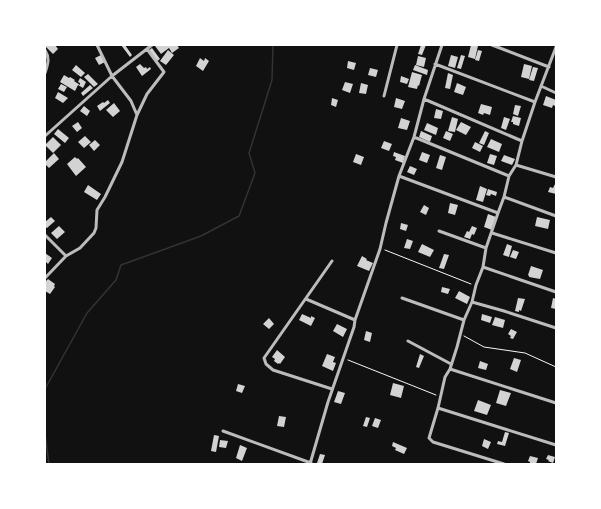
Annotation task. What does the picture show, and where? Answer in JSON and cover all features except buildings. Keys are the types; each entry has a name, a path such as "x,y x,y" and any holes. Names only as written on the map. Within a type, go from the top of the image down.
{"street":[{"path":"96,45 112,76 131,102 137,115"},
{"path":"45,136 112,76 152,45"},
{"path":"384,96 397,45"},
{"path":"223,431 311,464 332,389 380,249 399,176 414,137 424,99 442,45"},
{"path":"492,45 549,67"},
{"path":"45,278 66,256 80,248 94,233 96,228 97,210 122,162 137,115 147,94 164,72 147,49"},
{"path":"504,464 433,442 429,438 445,377 450,369 464,320 484,267 486,248 510,176 516,165 535,102 556,49"},
{"path":"45,50 48,54 48,62 45,73"},
{"path":"435,64 535,102"},
{"path":"541,86 556,93"},
{"path":"424,99 522,141"},
{"path":"414,137 510,176"},
{"path":"516,165 556,176"},
{"path":"399,176 498,213"},
{"path":"504,197 556,216"},
{"path":"440,231 486,248"},
{"path":"492,233 556,253"},
{"path":"45,235 66,256"},
{"path":"332,261 264,358 266,364 273,370 332,389"},
{"path":"484,267 556,292"},
{"path":"402,298 464,320"},
{"path":"306,299 355,320"},
{"path":"472,302 556,328"},
{"path":"408,341 451,364"},
{"path":"450,369 556,403"},
{"path":"438,408 556,445"}],"path":[{"path":"380,249 476,286"},
{"path":"460,334 484,347 525,353 556,367"},
{"path":"343,358 440,397"}],"waterway":[{"path":"45,389 87,313 116,280 121,265 201,236 239,216 255,173 249,153 272,80 273,45"},
{"path":"45,434 49,464"}]}
